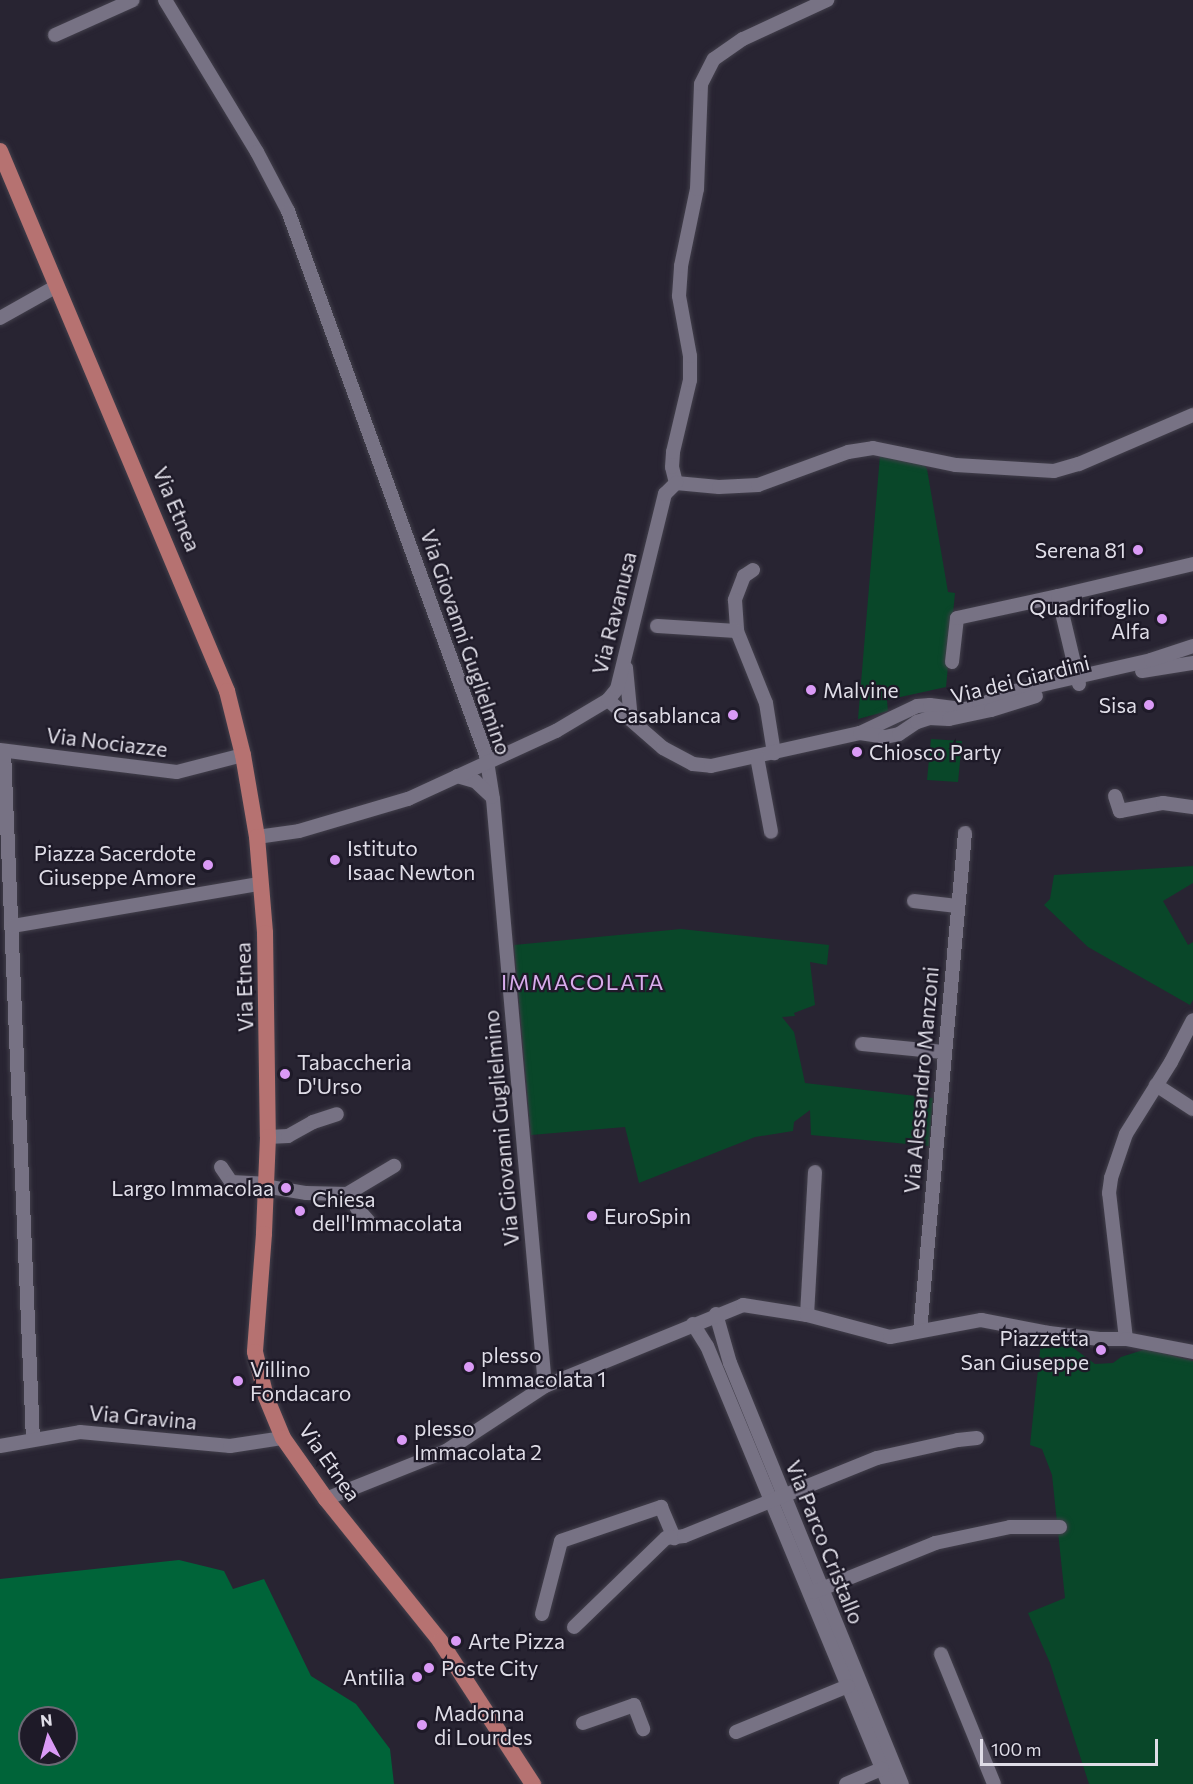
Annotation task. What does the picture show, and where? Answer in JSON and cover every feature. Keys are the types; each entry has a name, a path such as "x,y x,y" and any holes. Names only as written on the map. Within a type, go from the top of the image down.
{"main road":[{"name":"Via Etnea","path":"0,151 227,691 243,755 257,837 259,884 265,933 268,1137 264,1234 255,1352 266,1397 283,1438 326,1499 440,1641 533,1784"}],"street":[{"path":"55,35 133,0"},
{"name":"Via Giovanni Guglielmino","path":"165,0 257,152 297,232 475,722 487,762 493,799 545,1386"},
{"path":"827,0 743,39 714,59 700,84 697,189 681,266 679,296 690,356 690,380 673,452 672,467 676,483 719,487 758,485 848,452 873,448 956,465 1054,471 1068,469 1193,415"},
{"path":"0,318 57,286"},
{"name":"Via Ravanusa","path":"257,837 299,831 408,799 556,731 608,700 617,689 665,494 676,483"},
{"path":"952,662 957,618 1193,564"},
{"path":"753,570 744,576 735,600 736,631 766,703 774,753"},
{"path":"1058,596 1079,682"},
{"path":"657,626 736,631"},
{"name":"Via dei Giardini","path":"1079,682 1193,646"},
{"path":"625,655 631,720"},
{"name":"Via dei Giardini","path":"608,700 663,748 693,764 711,766 860,733 885,737 899,734 917,722 929,718 949,719 971,711 1006,693 1193,663"},
{"path":"2,751 13,926 33,1439"},
{"name":"Via Nociazze","path":"2,751 177,772 243,755"},
{"path":"757,757 771,832"},
{"path":"457,776 481,784 493,799"},
{"path":"1115,796 1120,811 1163,803 1193,807"},
{"name":"Via Alessandro Manzoni","path":"920,1331 964,833"},
{"path":"13,926 259,884"},
{"path":"914,902 957,906"},
{"path":"1126,1339 1109,1193 1117,1158 1126,1134 1193,1020"},
{"path":"862,1044 944,1052"},
{"path":"1156,1085 1193,1109"},
{"path":"268,1137 288,1136 313,1122 337,1114"},
{"path":"347,1194 394,1166"},
{"path":"221,1167 231,1182 265,1185 306,1193 347,1194 353,1197 357,1208 371,1224"},
{"path":"807,1315 815,1172"},
{"path":"326,1499 446,1451 545,1386 716,1314 743,1305 807,1315 890,1336 981,1320 1049,1333 1100,1339 1126,1339 1193,1352"},
{"name":"Via Parco Cristallo","path":"716,1314 730,1363 777,1499"},
{"name":"Via Parco Cristallo","path":"693,1324 707,1346 777,1499 815,1591 902,1784"},
{"name":"Via Gravina","path":"0,1446 60,1434 94,1432 230,1446 283,1438"},
{"path":"574,1627 666,1538 674,1538 894,1453 978,1438"},
{"path":"542,1614 561,1541 661,1507 674,1538"},
{"path":"815,1591 934,1543 1010,1527 1060,1527"},
{"name":"Via Parco Cristallo","path":"815,1591 848,1686 888,1784"},
{"path":"941,1654 994,1784"},
{"path":"736,1732 848,1686"},
{"path":"583,1724 634,1705 643,1729"},
{"path":"846,1784 882,1769"}],"green space":[{"path":"880,455 923,463 927,469 948,592 955,593 946,687 887,700 888,711 858,719"},
{"path":"931,739 962,741 958,782 927,780"},
{"path":"1193,866 1193,883 1163,901 1188,945 1193,942 1193,1000 1190,1005 1088,947 1044,905 1050,899 1054,875"},
{"path":"681,929 829,945 827,965 810,962 815,1005 794,1013 795,1016 782,1017 794,1032 805,1083 933,1098 929,1146 811,1135 810,1110 794,1122 793,1131 755,1137 639,1183 625,1127 531,1135 514,945"},
{"path":"1041,1341 1068,1344 1095,1364 1113,1363 1121,1357 1146,1349 1193,1361 1193,1784 1089,1784 1050,1663 1028,1613 1065,1598 1052,1475 1042,1449 1030,1445"},
{"path":"179,1560 224,1571 233,1589 264,1579 311,1676 356,1704 390,1749 394,1784 0,1784 0,1579"}],"place":[{"name":"Serena 81","path":"1138,550"},
{"name":"Quadrifoglio Alfa","path":"1162,619"},
{"name":"Malvine","path":"811,690"},
{"name":"Sisa","path":"1149,705"},
{"name":"Casablanca","path":"733,715"},
{"name":"Chiosco Party","path":"857,752"},
{"name":"Istituto Isaac Newton","path":"335,860"},
{"name":"Piazza Sacerdote Giuseppe Amore","path":"208,865"},
{"name":"Tabaccheria D'Urso","path":"285,1074"},
{"name":"Largo Immacolaa","path":"286,1188"},
{"name":"Chiesa dell'Immacolata","path":"300,1211"},
{"name":"EuroSpin","path":"592,1216"},
{"name":"Piazzetta San Giuseppe","path":"1101,1350"},
{"name":"plesso Immacolata 1","path":"469,1367"},
{"name":"Villino Fondacaro","path":"238,1381"},
{"name":"plesso Immacolata 2","path":"402,1440"},
{"name":"Arte Pizza","path":"456,1641"},
{"name":"Poste City","path":"429,1668"},
{"name":"Antilia","path":"417,1677"},
{"name":"Madonna di Lourdes","path":"422,1725"}],"district":[{"name":"IMMACOLATA","path":"583,982"}]}
